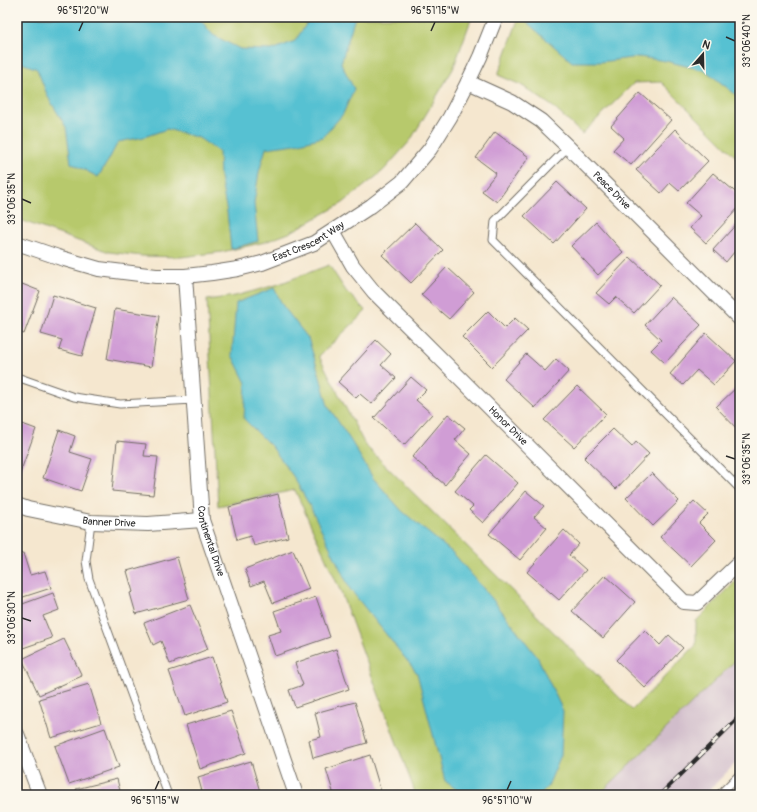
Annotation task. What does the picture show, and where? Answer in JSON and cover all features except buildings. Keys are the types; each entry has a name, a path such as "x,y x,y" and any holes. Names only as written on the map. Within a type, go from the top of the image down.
{"street":[{"name":"East Crescent Way","path":"17,243 61,258 99,268 156,276 185,276 232,270 262,263 314,243 371,206 402,182 430,149 450,117 468,82 496,17"},
{"name":"Peace Drive","path":"468,82 512,102 541,121 740,319"},
{"name":"Honor Drive","path":"333,231 353,266 374,292 684,602 697,603 740,562"},
{"name":"Continental Drive","path":"185,276 202,520 296,795"},
{"name":"Banner Drive","path":"17,505 91,522 148,524 202,520"},
{"path":"17,734 40,795"}],"lane":[{"path":"568,147 495,221 493,240 740,489"},
{"path":"17,377 74,398 120,404 194,400"},
{"path":"91,522 86,561 89,580 168,795"},
{"path":"719,795 740,774"}],"shaded area":[{"path":"740,656 740,759 704,795 599,795"}],"green space":[{"path":"17,17 472,17 453,69 410,141 383,171 343,203 289,233 265,242 222,252 181,257 142,256 109,252 17,219"},
{"path":"519,17 740,17 740,161 661,82 634,83 582,134 552,106 521,85 498,75"},
{"path":"329,265 346,291 366,311 319,356 365,445 632,710 696,645 696,621 740,577 740,656 599,795 416,795 340,590 295,490 218,506 207,300 235,296 276,285"}],"water":[{"path":"17,17 198,17 213,35 240,49 272,50 295,41 311,17 355,17 341,63 354,89 343,114 323,137 296,144 266,148 259,172 254,203 258,241 231,249 227,212 220,177 219,152 199,138 167,129 144,137 118,142 98,177 71,163 66,127 48,97 37,69 17,61"},
{"path":"524,17 740,17 740,100 735,94 706,71 666,61 639,57 600,62 572,62 523,19"},
{"path":"274,288 283,306 308,338 328,406 373,478 402,511 454,554 494,601 538,658 563,711 561,755 548,786 539,795 464,795 445,781 417,673 350,589 310,506 293,476 272,447 244,419 246,383 232,355 236,303"}],"railway":[{"path":"660,795 740,716"}]}
